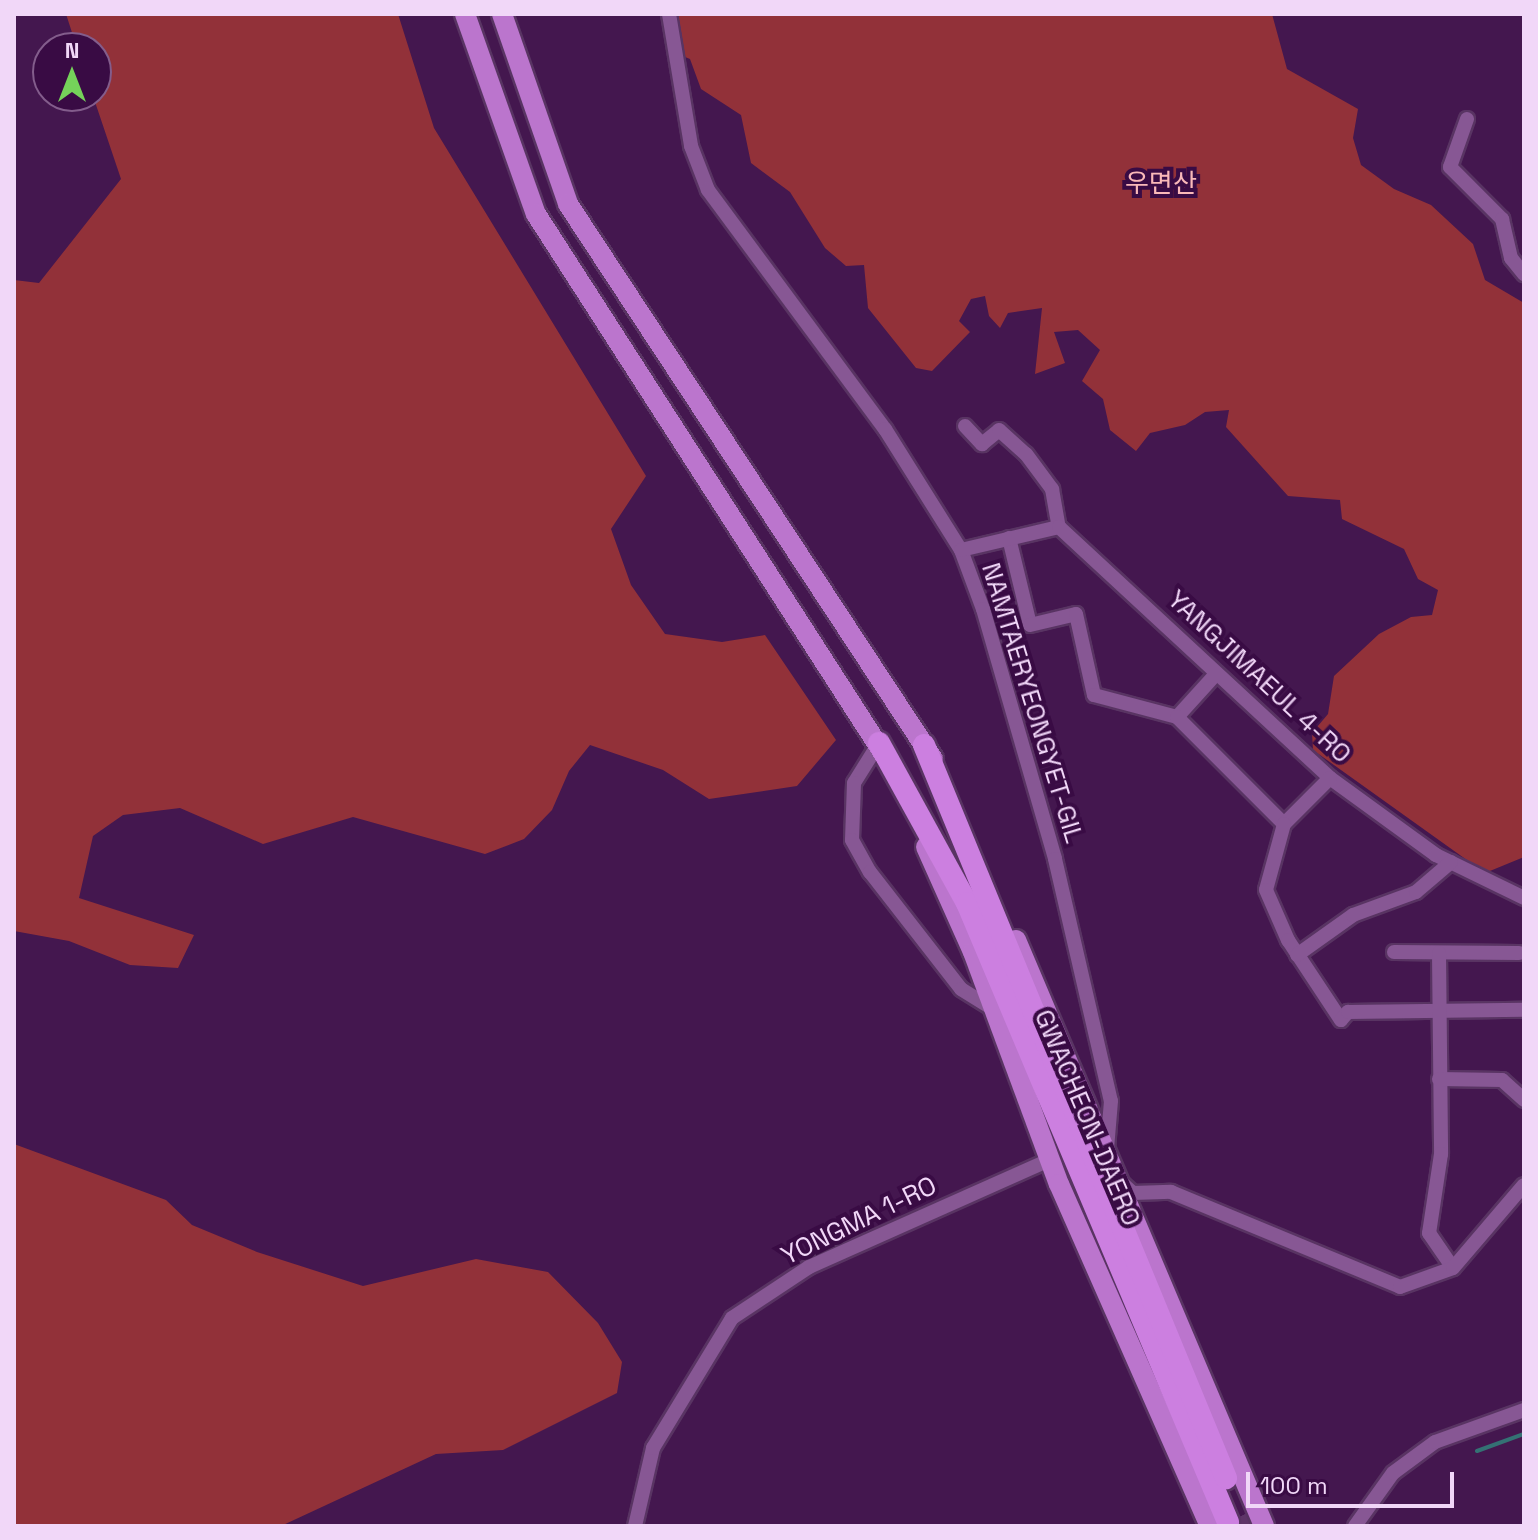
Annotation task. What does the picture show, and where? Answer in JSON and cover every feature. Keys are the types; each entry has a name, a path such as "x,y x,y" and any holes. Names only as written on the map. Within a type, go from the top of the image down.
{"highway":[{"name":"GWACHEON-DAERO","path":"879,743 967,903 1226,1521"},
{"name":"GWACHEON-DAERO","path":"924,745 1226,1521"}],"main road":[{"path":"465,14 536,214 879,743 993,1009 1049,1160 1226,1521"},
{"path":"502,14 568,204 946,780 1121,1181 1264,1526"}],"street":[{"name":"NAMTAERYEONGYET-GIL","path":"669,14 691,146 708,190 885,429 961,550 1055,859 1111,1101 1107,1149"},
{"path":"1467,119 1450,167 1502,219 1511,258 1524,274"},
{"path":"961,550 1059,527 1052,489 1026,454 999,430 982,444 965,426"},
{"name":"YANGJIMAEUL 4-RO","path":"1059,527 1330,778 1451,862 1524,898"},
{"path":"1009,538 1030,625 1076,614 1094,695 1177,717 1284,824 1284,844 1266,890 1297,955 1341,1020 1348,1012 1524,1010"},
{"path":"1177,717 1216,674"},
{"path":"879,743 854,783 852,840 870,872 961,989 993,1009"},
{"path":"1284,824 1330,778"},
{"path":"1297,955 1353,915 1416,892 1451,862"},
{"path":"1394,952 1519,953"},
{"path":"1439,953 1441,1154 1429,1233 1453,1268"},
{"path":"1439,1079 1502,1080 1524,1100"},
{"name":"YONGMA 1-RO","path":"635,1526 653,1448 732,1318 809,1267 1049,1160"},
{"path":"1121,1181 1133,1193 1171,1192 1400,1287 1453,1268 1524,1185"},
{"path":"1355,1526 1393,1473 1435,1442 1524,1410"}],"green space":[{"path":"66,14 398,14 434,128 646,476 611,529 631,585 665,634 722,642 765,635 836,740 797,786 709,799 663,770 590,745 569,771 552,810 524,839 485,854 353,817 263,844 180,808 123,815 93,836 79,898 194,935 178,968 130,965 69,941 14,931 14,280 39,283 121,179 98,112 112,112 112,32 72,32"},
{"name":"우면산","path":"662,14 1272,14 1287,69 1358,109 1353,138 1361,165 1394,189 1431,205 1473,244 1485,280 1524,303 1524,857 1485,873 1313,750 1312,733 1328,714 1334,676 1379,634 1411,617 1432,615 1438,590 1418,579 1404,549 1342,519 1340,500 1288,496 1226,427 1229,410 1205,412 1185,425 1150,433 1136,451 1110,430 1103,399 1082,381 1100,350 1078,330 1054,332 1065,363 1035,374 1042,308 1008,313 1000,328 989,316 985,296 971,299 959,321 970,332 932,371 916,368 868,308 864,265 846,266 825,248 790,192 751,163 741,115 701,89 690,59 670,51"},
{"path":"14,1144 166,1200 192,1225 257,1252 363,1286 476,1259 548,1272 598,1323 622,1362 617,1393 503,1450 436,1454 281,1526 14,1526"}],"waterway":[{"path":"1477,1451 1524,1434"}],"tunnel":[{"path":"1241,1516 1246,1526"}]}
